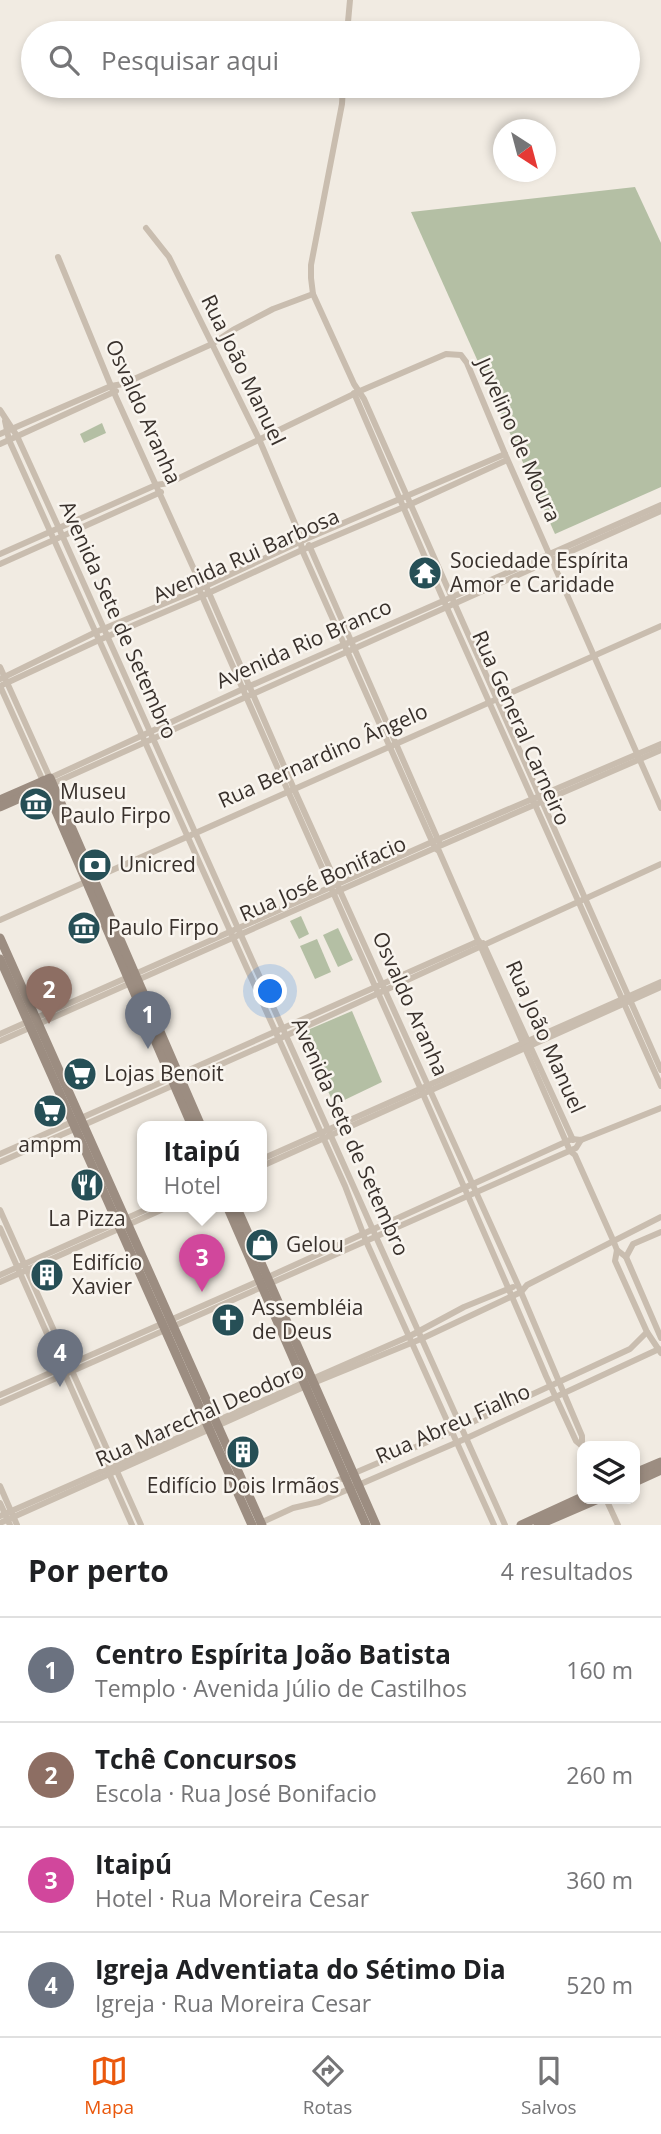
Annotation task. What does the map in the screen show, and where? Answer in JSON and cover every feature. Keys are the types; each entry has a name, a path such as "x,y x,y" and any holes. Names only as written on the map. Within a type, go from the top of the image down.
{"street":[{"path":"348,21 349,0"},
{"path":"0,444 122,384 212,344 273,309 313,294 311,265 343,98"},
{"name":"Rua João Manuel","path":"146,228 169,257 259,439 299,533 300,546 370,681 397,743 414,793 613,1240 617,1250 615,1261 647,1332 660,1350"},
{"name":"Osvaldo Aranha","path":"58,257 113,390 294,789 468,1188 475,1194 520,1288 582,1441"},
{"name":"Rua General Carneiro","path":"313,294 428,553 447,608 499,723 515,749"},
{"name":"Juvelino de Moura","path":"357,393 446,354 461,355 467,363 661,808"},
{"path":"6,431 113,390"},
{"path":"0,564 86,516 156,485 169,483 357,393"},
{"name":"Avenida Sete de Setembro","path":"0,410 9,440 44,506"},
{"path":"39,417 42,425"},
{"name":"Avenida Sete de Setembro","path":"6,431 17,436 44,506 102,638 147,737 195,831 277,1040 323,1140 374,1233 505,1525"},
{"name":"Avenida Rui Barbosa","path":"300,546 310,546 358,526 506,457"},
{"path":"8,560 2,553 89,523 160,493 169,483"},
{"name":"Avenida Rui Barbosa","path":"29,668 130,627 300,546 306,539 406,502"},
{"name":"Avenida Rio Branco","path":"0,807 147,737 250,695 350,646 499,585 661,505"},
{"name":"Avenida Rio Branco","path":"595,538 661,511"},
{"path":"86,516 89,523"},
{"path":"355,519 358,526"},
{"name":"Rua João Manuel","path":"299,533 310,546 332,606"},
{"name":"Rua General Carneiro","path":"428,553 456,604 485,670 525,772 658,1067 661,1086"},
{"name":"Avenida Rio Branco","path":"399,625 444,600 551,558"},
{"path":"495,578 499,585"},
{"name":"Avenida Rui Barbosa","path":"2,682 99,631 204,591"},
{"path":"127,619 130,627"},
{"path":"455,626 463,622"},
{"name":"Rua Bernardino Ângelo","path":"0,919 661,626"},
{"path":"465,648 473,645"},
{"name":"Rua João Manuel","path":"350,646 362,685 388,747 414,793"},
{"path":"0,667 2,682 106,920 177,1080 198,1121"},
{"name":"Avenida Rio Branco","path":"183,721 246,688 299,669"},
{"path":"477,674 485,670"},
{"path":"362,685 370,681"},
{"name":"Osvaldo Aranha","path":"250,695 286,792 336,889"},
{"path":"499,723 507,721"},
{"name":"Avenida Sete de Setembro","path":"147,737 186,836 282,1028 331,1137 365,1237 494,1525"},
{"name":"Rua José Bonifacio","path":"639,757 661,744"},
{"name":"Rua José Bonifacio","path":"0,1034 33,1022 538,800 661,750"},
{"name":"Avenida Rio Branco","path":"0,800 48,783"},
{"path":"0,1162 27,1146 206,1067 282,1028 661,864"},
{"path":"0,937 33,1022 258,1524"},
{"path":"0,960 33,1022"},
{"path":"627,1000 661,982"},
{"path":"267,1162 320,1132 661,987"},
{"path":"206,1067 277,1040 379,988"},
{"name":"Rua José Bonifacio","path":"0,1041 33,1022"},
{"path":"177,1080 190,1121"},
{"path":"267,1158 331,1137 425,1089"},
{"path":"0,1395 67,1370 195,1311 298,1268 569,1140 581,1140 661,1108"},
{"path":"396,1222 475,1194 574,1151 581,1140"},
{"path":"0,1154 27,1146"},
{"path":"516,1165 519,1173"},
{"name":"Osvaldo Aranha","path":"468,1188 467,1197 577,1442"},
{"path":"0,1210 10,1242 56,1343 96,1444 141,1525"},
{"path":"0,1275 50,1256 146,1212"},
{"path":"230,1212 298,1357 354,1487 376,1525"},
{"path":"238,1212 264,1283"},
{"name":"Rua Marechal Deodoro","path":"6,1517 467,1315 661,1217"},
{"path":"0,1228 10,1242"},
{"path":"626,1256 633,1244 661,1233"},
{"path":"489,1244 497,1241"},
{"path":"617,1250 626,1256 661,1338"},
{"path":"0,1282 22,1268"},
{"path":"388,1288 396,1284"},
{"name":"Rua Marechal Deodoro","path":"419,1335 464,1307 511,1292"},
{"path":"464,1307 467,1315"},
{"name":"Rua Abreu Fialho","path":"258,1524 293,1508 319,1503 467,1438 630,1349 647,1332"},
{"name":"Rua Abreu Fialho","path":"317,1489 461,1427 660,1350"},
{"path":"541,1363 550,1359"},
{"path":"424,1365 431,1362"},
{"path":"67,1370 103,1442 112,1471"},
{"path":"0,1403 14,1392"},
{"path":"444,1410 452,1406"},
{"path":"96,1444 103,1442"},
{"path":"469,1466 477,1462"},
{"path":"640,1479 657,1468"},
{"path":"0,1486 6,1517"},
{"path":"354,1487 366,1525"},
{"path":"124,1497 132,1525"},
{"path":"538,1525 577,1500"},
{"path":"0,1503 6,1517 17,1525"},
{"path":"521,1525 583,1504"},
{"path":"608,1504 618,1525"},
{"path":"489,1513 498,1510"}],"green space":[{"path":"635,187 661,243 661,487 555,534 411,212"},
{"path":"102,423 106,433 84,443 80,434"},
{"path":"301,916 309,934 299,939 290,921"},
{"path":"338,928 353,960 338,967 323,935"},
{"path":"317,939 331,972 315,979 300,946"},
{"path":"352,1011 382,1082 334,1105 303,1032"}],"place":[{"name":"Sociedade Espírita Amor e Caridade","path":"425,573"},
{"name":"Museu Paulo Firpo","path":"36,804"},
{"name":"Unicred","path":"95,865"},
{"name":"Paulo Firpo","path":"84,928"},
{"name":"Tchê Concursos","path":"49,1024"},
{"name":"Centro Espírita João Batista","path":"148,1049"},
{"name":"Lojas Benoit","path":"80,1074"},
{"name":"ampm","path":"50,1111"},
{"name":"La Pizza","path":"87,1185"},
{"name":"Gelou","path":"262,1245"},
{"name":"Edifício Xavier","path":"47,1275"},
{"name":"Itaipú","path":"202,1292"},
{"name":"Assembléia de Deus","path":"228,1320"},
{"name":"Igreja Adventiata do Sétimo Dia","path":"60,1387"},
{"name":"Edifício Dois Irmãos","path":"243,1452"}]}
